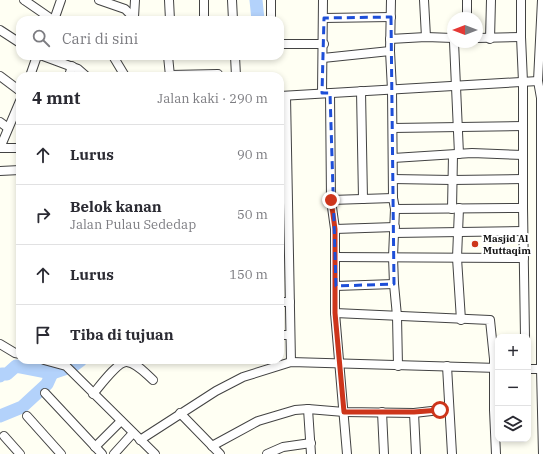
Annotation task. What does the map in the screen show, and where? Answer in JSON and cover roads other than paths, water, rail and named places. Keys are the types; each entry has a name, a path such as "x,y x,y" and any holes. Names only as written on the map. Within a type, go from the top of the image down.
{"street":[{"path":"24,0 47,16"},
{"path":"55,16 61,0"},
{"path":"100,0 125,9 133,16"},
{"path":"135,0 135,16"},
{"path":"169,0 170,16"},
{"path":"204,0 204,16"},
{"path":"232,0 233,16"},
{"path":"271,0 271,16"},
{"path":"324,0 323,58 331,200 335,229 335,313 347,454"},
{"path":"391,0 390,51 393,128 393,198 395,209 393,257 397,316 398,366"},
{"path":"424,0 426,37"},
{"path":"466,0 467,12"},
{"path":"490,39 491,0"},
{"path":"520,0 520,37 523,82 525,334"},
{"path":"542,0 540,76 542,98 543,454"},
{"path":"324,18 391,17"},
{"path":"0,30 16,40"},
{"path":"390,39 426,37 447,38"},
{"path":"483,38 520,37"},
{"path":"284,44 324,44"},
{"path":"454,48 458,127 452,180 459,232 458,258 461,320"},
{"path":"323,58 390,51"},
{"path":"31,72 36,60"},
{"path":"55,60 72,66 81,72"},
{"path":"115,60 123,72"},
{"path":"167,60 169,72"},
{"path":"235,60 236,72"},
{"path":"70,72 72,66"},
{"path":"0,76 16,88"},
{"path":"284,96 523,82 540,76"},
{"path":"361,91 363,199"},
{"path":"16,110 0,148 16,148"},
{"path":"0,122 8,128"},
{"path":"393,128 523,126"},
{"path":"393,158 456,154 523,155"},
{"path":"0,171 16,170"},
{"path":"393,179 523,179"},
{"path":"331,200 393,198"},
{"path":"395,209 523,208"},
{"path":"284,213 290,302 291,362"},
{"path":"335,229 459,232 524,231"},
{"path":"336,257 524,258"},
{"path":"336,286 394,284"},
{"path":"284,302 290,302"},
{"path":"335,313 461,320 490,320 495,352"},
{"path":"284,335 290,335"},
{"path":"0,344 16,353"},
{"path":"140,440 180,413 243,377 291,362 495,368"},
{"path":"59,364 66,366 155,454"},
{"path":"93,394 122,364"},
{"path":"134,364 153,380"},
{"path":"447,366 452,454"},
{"path":"531,369 542,369"},
{"path":"496,370 496,454"},
{"path":"45,393 97,451 121,421"},
{"path":"212,446 258,421 295,410 308,409 344,412 414,412 449,409"},
{"path":"308,409 311,454"},
{"path":"382,412 384,454"},
{"path":"414,412 416,454"},
{"path":"180,413 220,454"},
{"path":"27,416 61,454"},
{"path":"114,454 133,433"},
{"path":"4,436 18,453"},
{"path":"269,454 283,447 311,443"}],"waterway":[{"path":"256,0 258,16"},
{"path":"0,376 2,374 7,374 16,366 52,373 76,364"},
{"path":"0,416 22,407 47,384 52,373"}],"place":[{"name":"Masjid Al Muttaqim","path":"475,244"}]}
